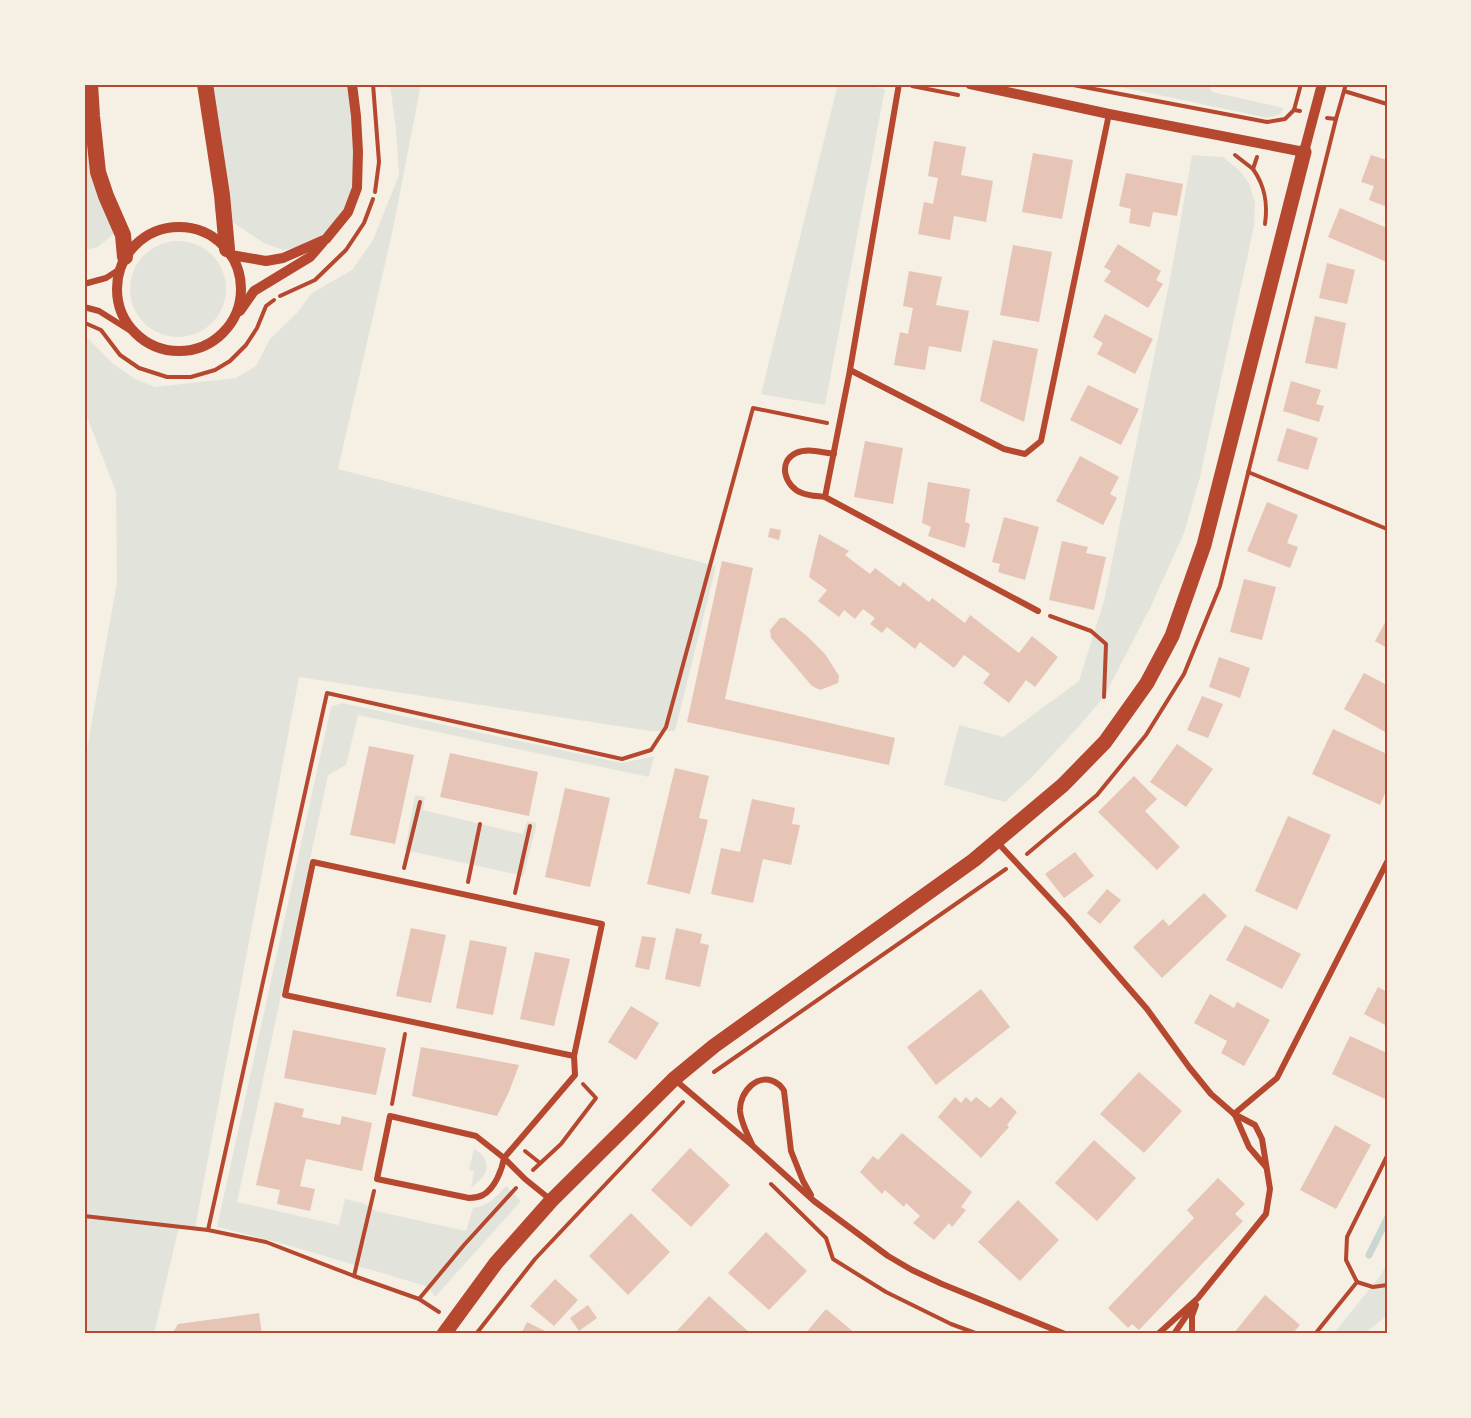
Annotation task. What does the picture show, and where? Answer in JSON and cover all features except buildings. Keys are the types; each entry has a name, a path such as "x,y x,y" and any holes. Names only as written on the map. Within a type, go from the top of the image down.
{"highway":[{"path":"90,84 98,172 123,235 122,263"},
{"path":"205,84 229,252"}],"main road":[{"path":"448,1328 496,1263 551,1201 674,1079 714,1046 974,860 1064,785 1105,742 1147,683 1172,636 1204,545 1304,152"}],"street":[{"path":"84,307 99,311 156,348 173,352 200,348 223,334 254,291 310,257 348,212 357,188 358,152 352,84"},
{"path":"825,497 850,370 899,84"},
{"path":"970,84 1304,152 1322,84"},
{"path":"850,370 1004,449 1026,454 1041,441 1109,114"},
{"path":"84,285 106,278 122,263 133,247 147,236 165,228 200,230 218,240 229,252 239,273 242,292 233,321"},
{"path":"229,252 266,261 283,258 326,239"},
{"path":"122,263 117,279 117,300 122,316 134,333"},
{"path":"834,454 797,452 790,457 785,468 786,479 792,488 803,494 825,497 1038,611"},
{"path":"997,841 1147,1009 1211,1094 1234,1114 1255,1125 1262,1139 1270,1189 1266,1214 1198,1298 1174,1334"},
{"path":"551,1201 504,1158 476,1136 390,1116 377,1179 469,1198 483,1195 492,1186 498,1179 504,1158 575,1075 574,1056 602,924 313,862 285,995 574,1056"},
{"path":"1234,1114 1277,1078 1387,862"},
{"path":"674,1079 814,1201 888,1256 942,1284 1065,1334"},
{"path":"753,1146 740,1111 741,1098 746,1089 766,1079 778,1084 784,1091 791,1151 814,1201"},
{"path":"1234,1114 1250,1147 1268,1170"},
{"path":"1158,1334 1198,1298"},
{"path":"1192,1334 1192,1316 1198,1298"}],"path":[{"path":"1068,84 1267,122 1285,119 1294,110 1301,84"},
{"path":"1346,84 1344,91 1387,104"},
{"path":"1294,110 1314,115"},
{"path":"476,1334 535,1259 706,1078 1016,862 1097,795 1146,735 1184,674 1220,585 1336,119"},
{"path":"1263,230 1267,205 1265,193 1253,169 1267,122"},
{"path":"208,1230 327,693 622,759 651,750 666,726 753,408 839,426"},
{"path":"1248,472 1387,529"},
{"path":"1038,611 1091,631 1106,644 1104,697"},
{"path":"408,851 420,802"},
{"path":"472,865 480,824"},
{"path":"519,875 530,826"},
{"path":"390,1116 407,1022"},
{"path":"525,1151 541,1164 561,1144 596,1098 575,1075"},
{"path":"681,1104 690,1111"},
{"path":"1387,1156 1347,1237 1346,1260 1357,1282 1373,1287 1387,1285"},
{"path":"354,1276 377,1179"},
{"path":"771,1184 826,1238 833,1259 886,1292 951,1324 978,1334"},
{"path":"419,1299 516,1188"},
{"path":"84,1216 208,1230 266,1242 419,1299 448,1328"},
{"path":"1315,1334 1357,1282"}],"shaded area":[{"path":"84,84 100,176 121,227 98,247 84,250"},
{"path":"212,84 354,84 361,167 341,219 319,237 299,247 283,250 264,243 214,210 219,153"},
{"path":"390,84 421,84 393,229 338,469 716,566 675,731 650,731 299,677 195,1228 179,1226 154,1334 84,1334 84,765 117,583 116,492 84,409 84,334 112,363 135,379 155,387 236,378 256,366 270,339 297,313 312,293 352,270 373,240 399,175"},
{"path":"838,84 861,84 885,89 825,405 761,394"},
{"path":"1107,84 1208,84 1212,92 1284,108 1280,114 1268,118"},
{"path":"1192,155 1223,157 1239,170 1249,183 1255,203 1254,226 1200,477 1184,533 1151,606 1104,697 1032,777 1005,802 944,785 959,725 1003,737 1079,681 1104,601 1172,269"},
{"path":"178,241 196,245 212,255 222,271 226,289 222,307 212,323 196,333 178,337 160,333 144,323 134,307 130,289 134,271 144,255 160,245"},
{"path":"342,703 622,763 654,756 649,777 358,715 346,765 328,775 237,1202 339,1225 345,1199 362,1203 376,1211 466,1231 473,1208 487,1203 506,1186 521,1201 435,1297 429,1287 277,1242 217,1227 331,707"},
{"path":"415,795 425,797 423,810 523,834 527,821 537,823 523,877 405,850"},
{"path":"474,1149 483,1156 487,1166 484,1175 471,1188 474,1171 469,1170"},
{"path":"1387,1264 1387,1316 1363,1334 1333,1334 1381,1275"}],"waterway":[{"path":"1369,1255 1387,1219"}]}
